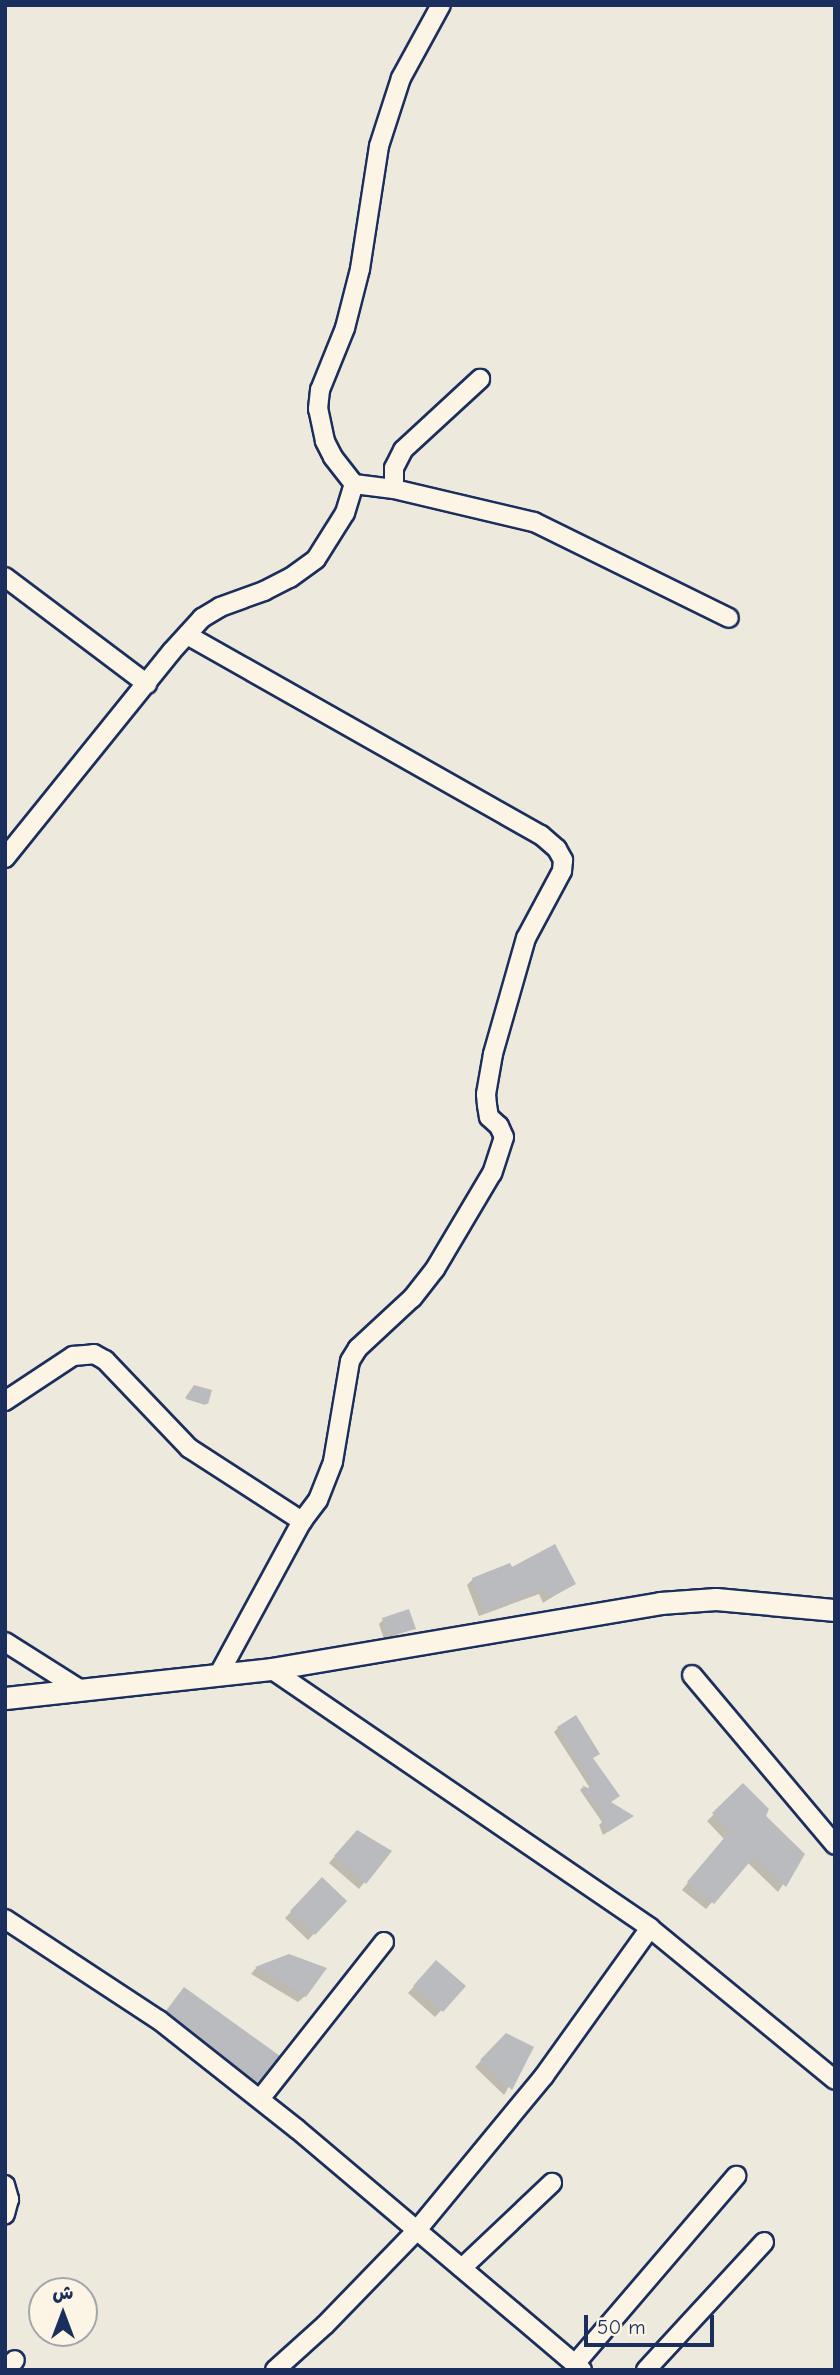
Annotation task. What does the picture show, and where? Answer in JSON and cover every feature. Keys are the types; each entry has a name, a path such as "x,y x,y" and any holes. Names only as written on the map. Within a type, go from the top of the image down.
{"main road":[{"path":"5,1698 271,1669 660,1603 716,1599 835,1610"}],"street":[{"path":"442,5 401,78 379,146 360,269 345,328 320,390 318,409 325,441 333,457 354,484 394,489 558,531 729,618"},
{"path":"394,489 394,468 402,450 480,379"},
{"path":"5,858 202,618 220,607 264,591 316,559 345,513 354,484"},
{"path":"5,577 147,684"},
{"path":"187,635 541,835 557,849 563,860 562,872 526,938 493,1054 486,1094 487,1105 489,1117 499,1126 503,1137 492,1173 435,1269 412,1298 358,1348 350,1361 333,1461 318,1500 302,1521 218,1676"},
{"path":"5,1401 73,1356 94,1354 105,1360 189,1448 302,1521"},
{"path":"5,1642 81,1690"},
{"path":"271,1669 650,1928 835,2080"},
{"path":"692,1675 835,1845"},
{"path":"5,1919 159,2020 260,2099 578,2367 736,2176"},
{"path":"275,2370 325,2325 417,2230 544,2076 650,1928"},
{"path":"260,2099 384,1942"},
{"path":"462,2267 552,2183"},
{"path":"5,2185 9,2199 5,2214"},
{"path":"646,2370 764,2242"}],"building":[{"path":"194,1385 212,1390 208,1404 185,1398"},
{"path":"555,1544 576,1584 550,1598 545,1589 485,1611 472,1578 510,1563 512,1567"},
{"path":"409,1609 416,1629 388,1636 382,1618"},
{"path":"576,1715 600,1754 593,1758 620,1796 611,1802 634,1816 608,1832 602,1820 605,1817 582,1785 588,1788 593,1785 557,1727"},
{"path":"743,1783 769,1809 766,1816 805,1854 786,1887 754,1857 714,1904 687,1882 730,1831 712,1813"},
{"path":"357,1830 392,1851 366,1884 334,1856"},
{"path":"322,1877 347,1901 315,1935 290,1911"},
{"path":"289,1954 327,1968 306,1997 255,1967"},
{"path":"436,1960 466,1986 443,2012 413,1986"},
{"path":"184,1987 280,2056 258,2083 166,2011"},
{"path":"506,2033 534,2047 512,2090 480,2060"}]}
